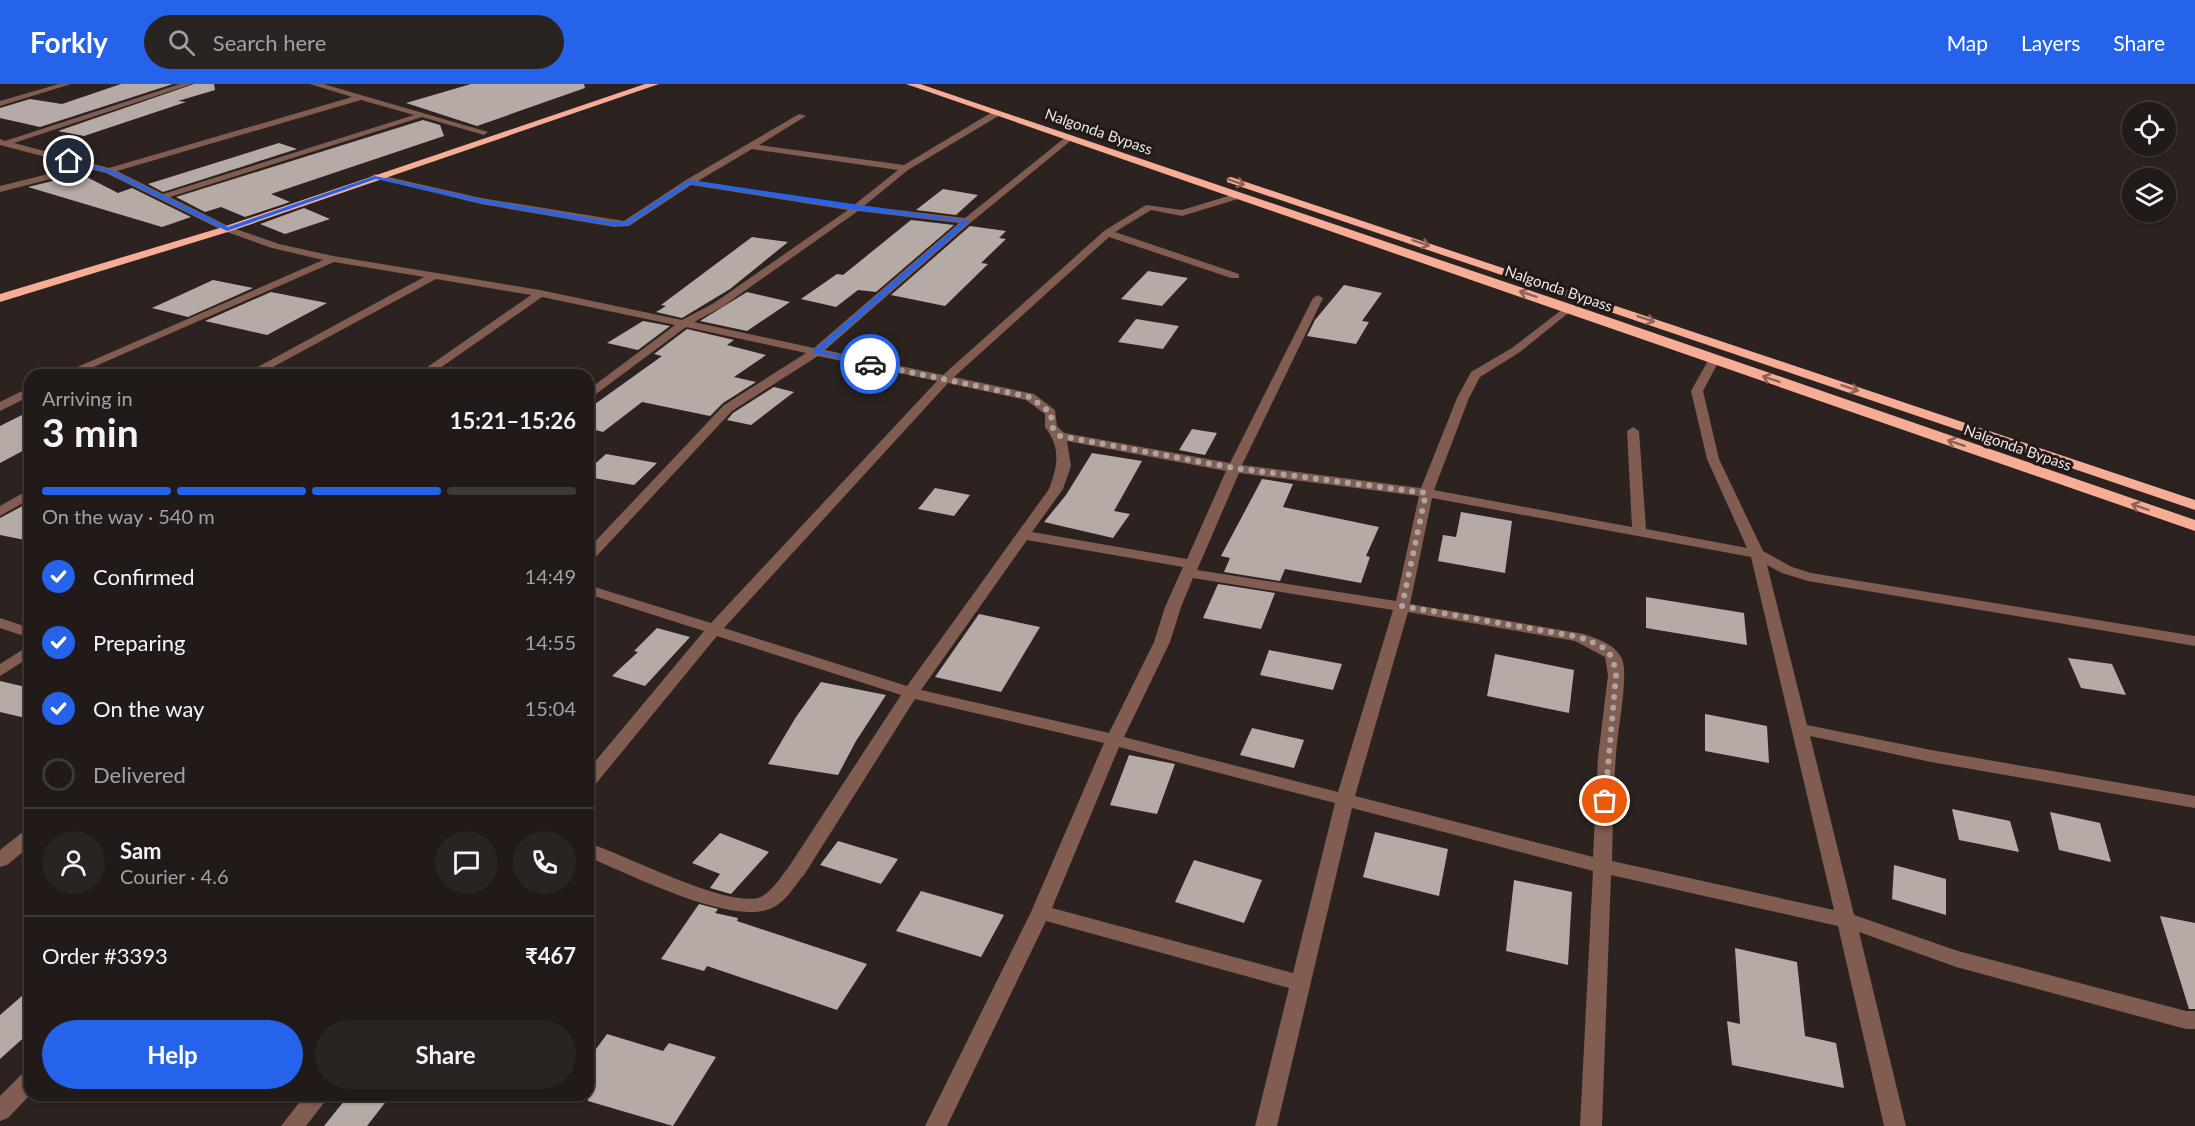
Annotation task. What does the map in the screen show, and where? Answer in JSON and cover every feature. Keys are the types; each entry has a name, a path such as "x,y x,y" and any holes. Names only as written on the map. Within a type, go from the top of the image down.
{"highway":[{"path":"0,288 216,223 630,84"},
{"path":"0,298 227,229 654,84"},
{"name":"Nalgonda Bypass","path":"911,84 1568,308 2195,526"},
{"name":"Nalgonda Bypass","path":"941,84 2195,505"}],"street":[{"path":"0,104 67,84"},
{"path":"3,142 188,84"},
{"path":"314,84 484,132"},
{"path":"109,171 358,98"},
{"path":"594,391 685,323 718,305 856,208 905,168 997,113"},
{"path":"165,196 422,115"},
{"path":"375,177 481,201 614,224 626,224 689,182 802,116"},
{"path":"594,551 728,408 816,352 967,221 1070,138"},
{"path":"3,142 109,171 165,196 227,229 276,246 333,259 540,293 1030,397 1051,413 1052,427 1060,436 1065,466 1056,489 911,693 797,870 776,895 762,904 743,906 710,898 594,852"},
{"path":"751,146 905,168"},
{"path":"0,189 90,166"},
{"path":"689,182 856,208 967,221"},
{"path":"594,775 713,630 945,380 1107,233 1149,207 1182,213 1238,196"},
{"path":"1107,233 1235,276"},
{"path":"79,369 333,259"},
{"path":"260,369 436,275"},
{"path":"431,369 540,293"},
{"path":"936,1126 1041,912 1114,740 1162,642 1173,607 1234,468 1317,298"},
{"path":"1266,1126 1345,799 1402,606 1426,493 1463,398 1475,375 1516,350 1568,308"},
{"path":"1714,359 1697,391 1713,459 1757,554 1895,1126"},
{"path":"0,406 24,394"},
{"path":"1633,431 1639,533"},
{"path":"1060,436 1234,468 1426,493 1757,554 1786,570 1808,577 2195,641"},
{"path":"0,512 24,496"},
{"path":"1024,535 1190,568 1579,637 1598,645 1611,654 1615,661 1616,675 1607,758 1591,1126"},
{"path":"594,591 911,693 1114,740 1601,867 1846,920 1956,959 2186,1020 2195,1020"},
{"path":"0,623 24,631"},
{"path":"0,671 24,654"},
{"path":"1801,729 1931,756 2195,802"},
{"path":"0,860 24,841"},
{"path":"1041,912 1300,983"},
{"path":"0,1111 24,1087"},
{"path":"292,1126 314,1101"}],"building":[{"path":"121,84 173,84 40,127 0,118 0,108 30,99 62,104"},
{"path":"194,84 214,84 215,90 178,101 186,102 84,136 58,131"},
{"path":"471,84 584,84 585,88 477,126 406,103"},
{"path":"423,120 440,125 444,136 271,194 290,202 245,217 221,207 205,212 176,197"},
{"path":"279,143 297,149 163,192 148,184"},
{"path":"81,174 118,193 132,188 191,217 162,227 28,187"},
{"path":"943,189 978,195 956,215 916,210"},
{"path":"304,208 330,219 285,234 260,224"},
{"path":"911,220 954,225 876,292 858,290 836,307 801,299 837,274 843,275"},
{"path":"970,226 1006,231 999,238 1006,239 981,263 988,264 945,306 891,295"},
{"path":"752,237 788,242 730,289 682,318 656,312 666,306 661,305"},
{"path":"1148,271 1188,278 1162,306 1121,299"},
{"path":"213,280 253,288 188,317 152,308"},
{"path":"1344,285 1382,293 1362,321 1369,322 1356,344 1307,336 1315,320"},
{"path":"271,292 327,303 267,335 205,321"},
{"path":"747,292 790,302 747,331 700,321"},
{"path":"1136,319 1179,326 1163,349 1118,342"},
{"path":"643,321 670,326 638,350 607,343"},
{"path":"687,329 734,340 727,345 766,355 734,377 756,382 723,403 710,416 642,402 603,432 594,430 594,405 662,356 654,354"},
{"path":"774,387 794,392 751,425 727,420 733,413"},
{"path":"24,414 24,450 0,463 0,426"},
{"path":"1192,429 1217,433 1205,455 1179,450"},
{"path":"1092,453 1142,461 1114,511 1130,514 1113,538 1044,522 1066,495"},
{"path":"606,454 657,463 634,485 594,478 594,465"},
{"path":"1262,479 1293,484 1283,507 1379,527 1366,556 1370,557 1361,583 1285,569 1280,581 1224,572 1230,558 1221,556"},
{"path":"935,488 970,495 954,516 918,509"},
{"path":"24,505 24,540 0,535 0,518"},
{"path":"1461,512 1512,521 1505,573 1438,561 1443,535 1456,537"},
{"path":"1218,584 1275,593 1261,629 1203,618"},
{"path":"1646,597 1744,613 1747,645 1646,628"},
{"path":"979,614 1040,627 1001,692 935,677"},
{"path":"657,628 690,637 645,686 612,676 638,652 634,651"},
{"path":"1269,650 1342,664 1333,690 1260,675"},
{"path":"1495,654 1574,670 1569,713 1487,696"},
{"path":"2068,658 2112,664 2126,695 2081,688"},
{"path":"0,681 24,687 24,718 0,712"},
{"path":"821,682 886,695 856,741 838,775 768,764 796,717"},
{"path":"1705,714 1767,726 1769,763 1705,751"},
{"path":"1252,728 1304,740 1294,768 1240,755"},
{"path":"1129,755 1175,764 1157,814 1110,805"},
{"path":"1952,809 2010,821 2019,852 1959,840"},
{"path":"2050,812 2100,823 2111,862 2059,850"},
{"path":"1375,832 1448,849 1439,896 1363,877"},
{"path":"720,833 769,852 731,894 710,888 720,874 692,863"},
{"path":"838,841 898,859 881,884 820,865"},
{"path":"1194,860 1262,880 1244,923 1175,902"},
{"path":"1894,865 1946,879 1946,915 1892,899"},
{"path":"1514,880 1572,892 1568,965 1506,951"},
{"path":"921,891 1004,915 981,957 896,931"},
{"path":"699,904 718,909 715,913 738,918 737,921 867,964 837,1010 707,966 704,971 661,959"},
{"path":"2160,916 2195,923 2195,1009 2189,1009"},
{"path":"1735,948 1797,962 1805,1036 1836,1043 1844,1088 1732,1065 1727,1021 1740,1024"},
{"path":"24,994 24,1037 0,1059 0,1015"},
{"path":"607,1034 663,1051 669,1043 716,1057 673,1126 588,1101 594,1101 594,1052"},
{"path":"344,1101 386,1101 367,1126 324,1126"}],"way so far":[{"path":"870,364 1030,397 1051,413 1052,427 1060,436 1234,468 1426,493 1402,606 1579,637 1598,645 1611,654 1615,661 1616,675 1605,801"}],"route":[{"path":"69,161 109,171 165,196 227,229 375,177 481,201 600,223 626,224 689,182 856,208 967,221 816,352 870,364"}]}
